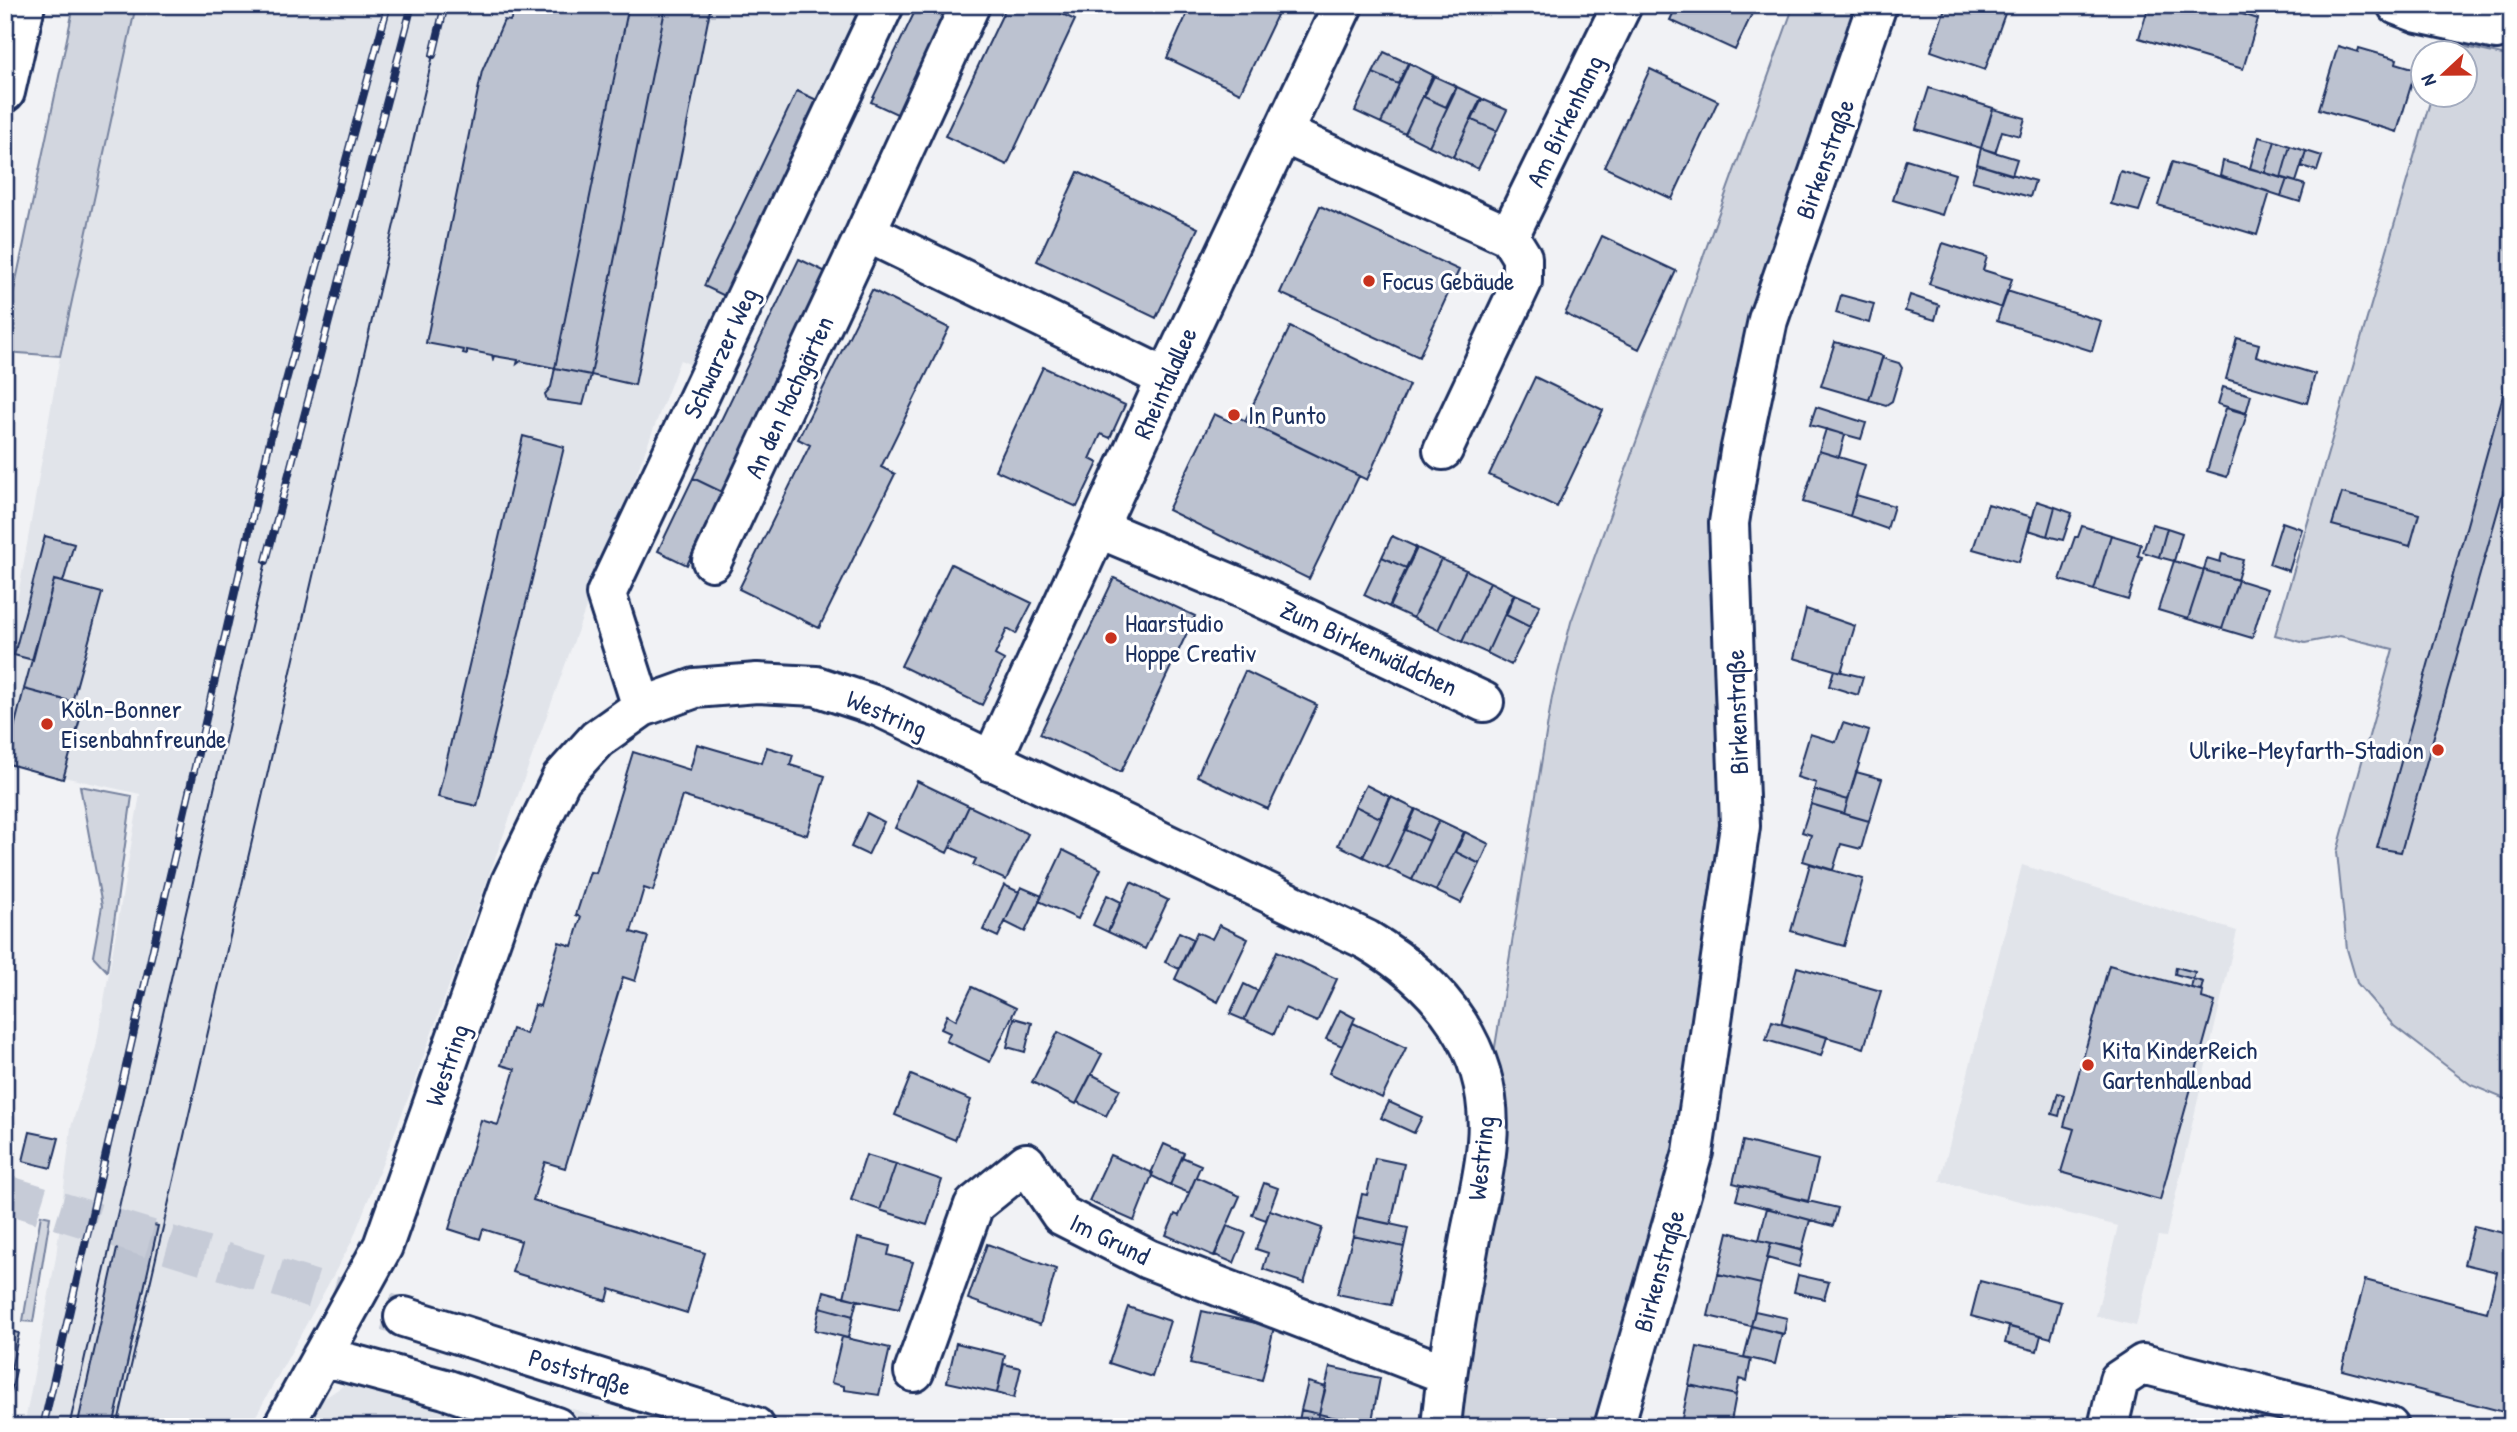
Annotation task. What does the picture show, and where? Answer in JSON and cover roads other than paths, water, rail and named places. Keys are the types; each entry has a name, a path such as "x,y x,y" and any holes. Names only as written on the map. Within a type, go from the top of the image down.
{"street":[{"path":"5,92 25,5"},
{"name":"Schwarzer Weg","path":"642,707 606,594 884,5"},
{"name":"An den Hochgärten","path":"712,561 970,5"},
{"name":"Rheintalallee","path":"991,762 1100,529 1166,378 1343,5"},
{"name":"Am Birkenhang","path":"1509,236 1622,5"},
{"name":"Birkenstraße","path":"1614,1427 1693,1152 1740,826 1730,523 1740,452 1768,320 1877,5"},
{"path":"2397,5 2418,13 2496,30"},
{"path":"1282,133 1509,236 1522,257 1522,282 1443,450"},
{"path":"866,232 1166,378"},
{"name":"Zum Birkenwäldchen","path":"1100,529 1248,591 1484,702"},
{"name":"Westring","path":"283,1427 383,1246 511,882 561,779 597,738 642,707 695,688 757,683 816,686 880,707 1367,940 1401,960 1450,1009 1479,1061 1487,1096 1487,1142 1446,1374 1441,1427"},
{"name":"Im Grund","path":"914,1372 974,1205 1026,1163 1061,1215 1148,1259 1446,1374"},
{"name":"Poststraße","path":"404,1317 755,1427"},
{"path":"322,1356 444,1389 556,1427"},
{"path":"2108,1427 2119,1380 2143,1364 2377,1425"}],"tunnel":[{"path":"5,1194 404,1317"}],"tram line":[{"path":"117,1427 433,55"},
{"path":"69,1427 266,561"}],"railway":[{"path":"43,1427 271,436 388,5"},
{"path":"266,561 412,5"},
{"path":"433,55 445,5"}],"place":[{"name":"Focus Gebäude","path":"1369,281"},
{"name":"In Punto","path":"1234,415"},
{"name":"Haarstudio Hoppe Creativ","path":"1111,638"},
{"name":"Köln-Bonner Eisenbahnfreunde","path":"47,724"},
{"name":"Ulrike-Meyfarth-Stadion","path":"2438,750"},
{"name":"Kita KinderReich Gartenhallenbad","path":"2088,1065"}]}
